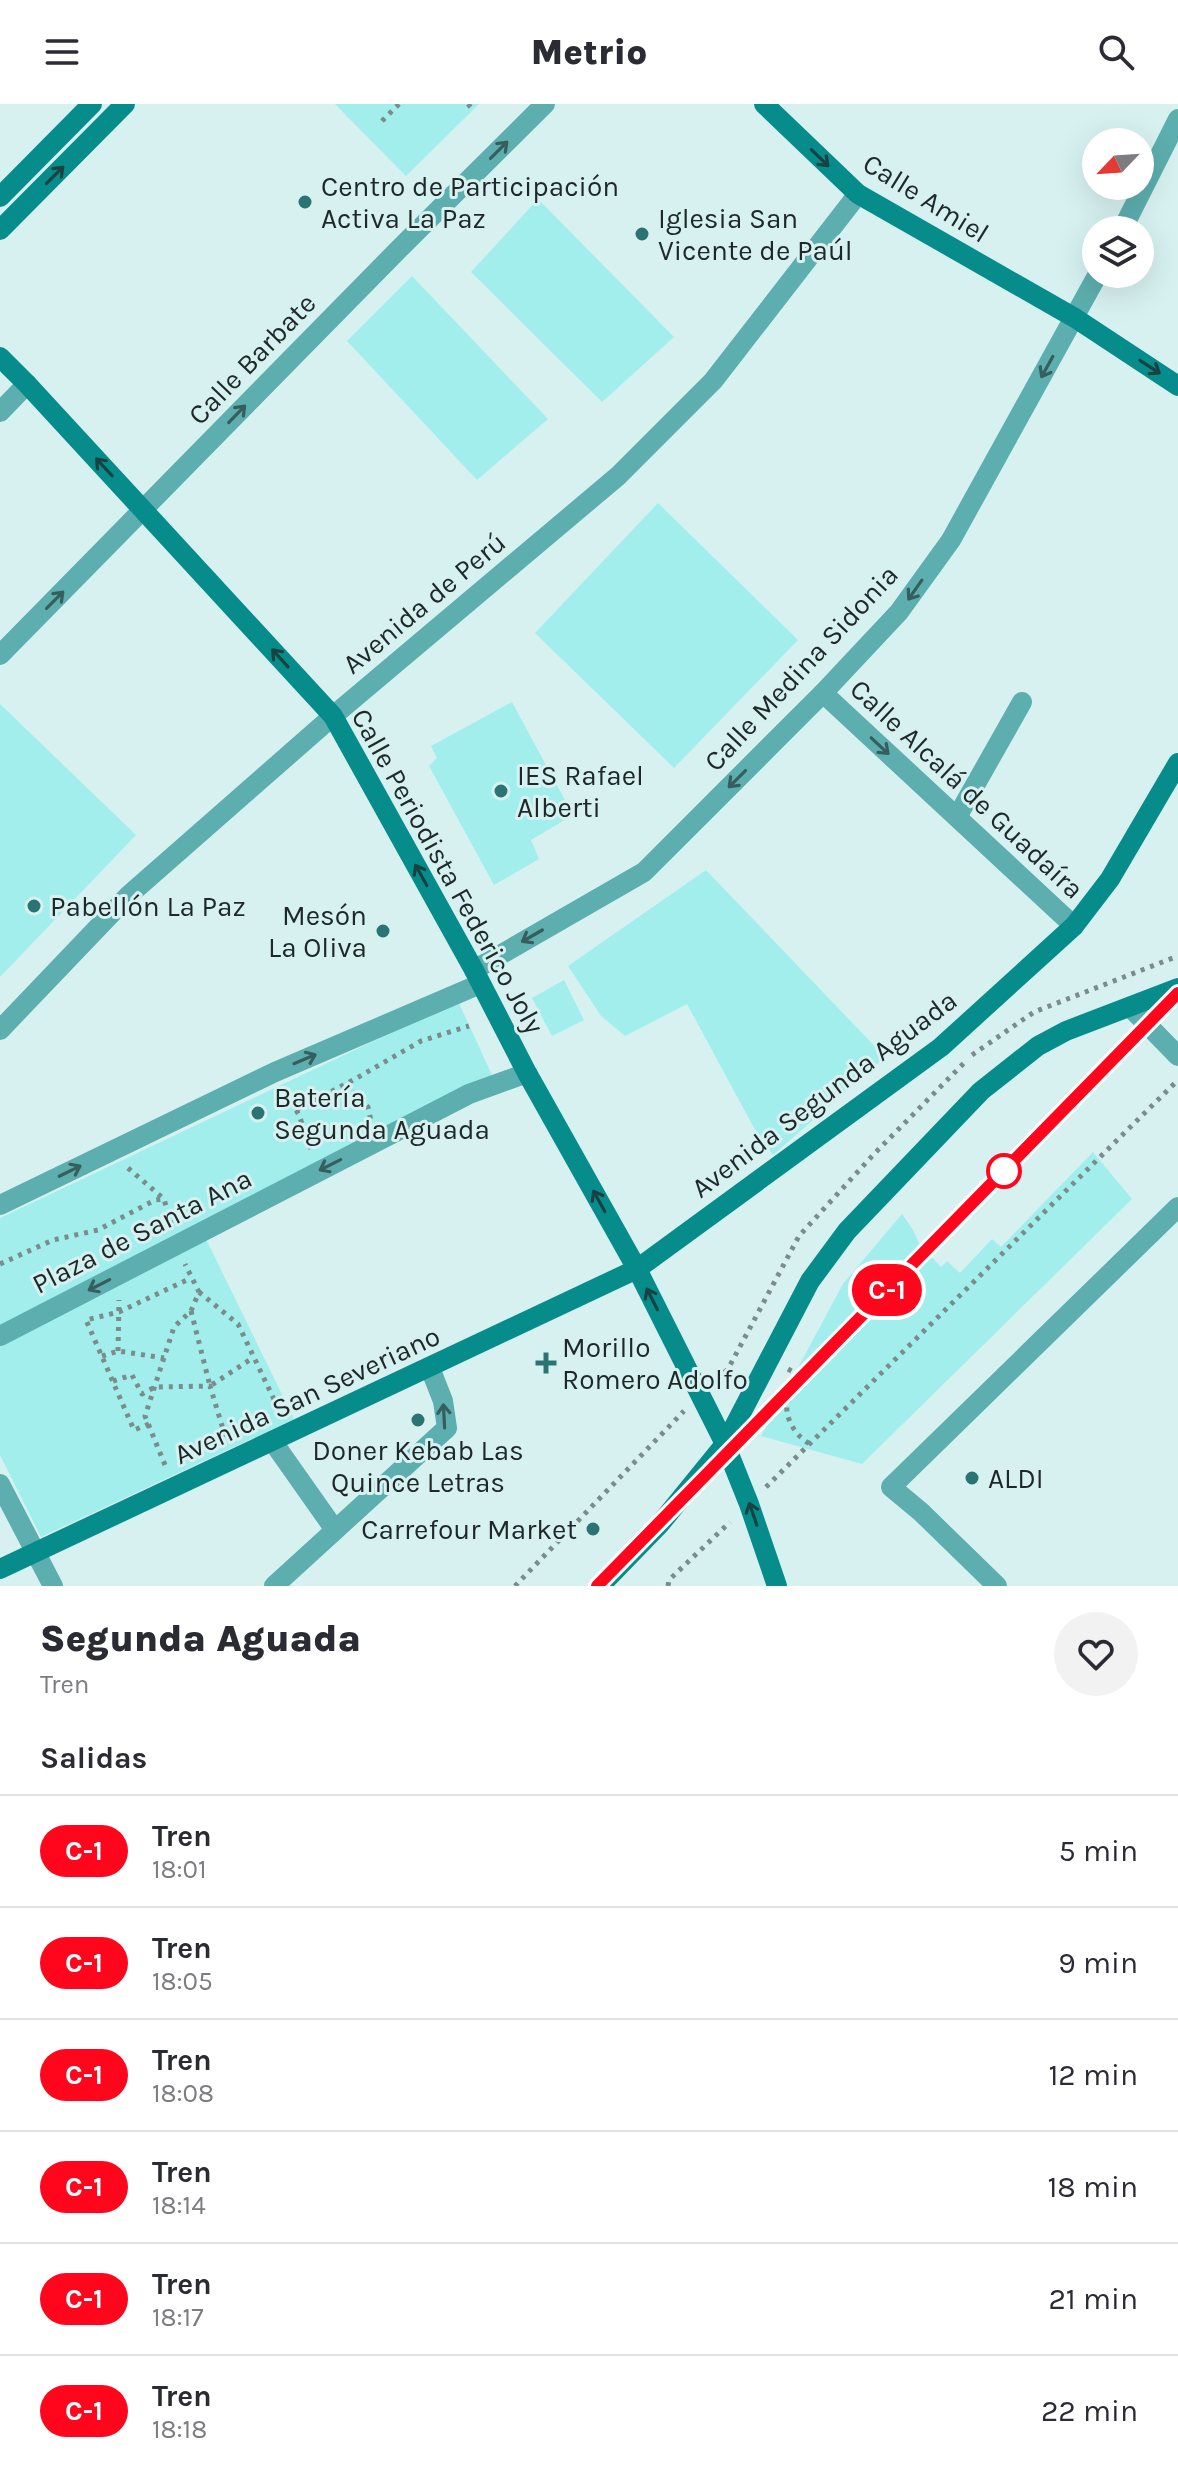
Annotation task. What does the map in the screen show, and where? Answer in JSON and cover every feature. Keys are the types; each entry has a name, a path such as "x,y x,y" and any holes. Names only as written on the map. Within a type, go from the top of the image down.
{"street":[{"path":"0,197 92,104"},
{"path":"0,230 125,104"},
{"name":"Calle Barbate","path":"0,655 545,104"},
{"name":"Calle Amiel","path":"764,104 858,194 1075,318 1178,386"},
{"path":"1129,216 1178,119"},
{"name":"Avenida de Perú","path":"0,1030 129,895 333,716 629,466 713,381 858,194"},
{"name":"Calle Medina Sidonia","path":"477,977 644,872 823,693 899,612 951,540 1091,288"},
{"name":"Calle Periodista Federico Joly","path":"0,357 333,716 637,1269 725,1444 777,1586"},
{"path":"0,412 27,384"},
{"name":"Calle Alcalá de Guadaíra","path":"823,693 1074,926"},
{"path":"957,817 1022,702"},
{"name":"Avenida Segunda Aguada","path":"637,1269 941,1047 1074,926 1110,879 1178,763"},
{"path":"0,1205 477,977"},
{"path":"600,1586 660,1524 725,1444 810,1281 847,1231 981,1091 1038,1046 1066,1031 1178,988"},
{"path":"1130,1007 1178,1056"},
{"name":"Plaza de Santa Ana","path":"0,1336 469,1094 527,1073"},
{"path":"997,1586 891,1487 1178,1207"},
{"name":"Avenida San Severiano","path":"0,1569 637,1269"},
{"path":"274,1586 447,1428 443,1401 430,1368"},
{"path":"273,1442 335,1530"},
{"path":"0,1484 53,1586"}],"path":[{"path":"382,121 399,104"},
{"path":"468,104 473,110"},
{"path":"1103,986 1178,956"},
{"path":"296,1110 421,1041 469,1026"},
{"path":"275,1072 296,1110 314,1160"},
{"path":"668,1586 669,1580 1178,1080"},
{"path":"345,1085 368,1107 376,1142"},
{"path":"0,1264 53,1240 98,1230 155,1200 164,1199 120,1161 115,1150"},
{"path":"176,1245 199,1292 238,1324 282,1415"},
{"path":"118,1351 120,1274"},
{"path":"149,1424 134,1430 86,1320 119,1312 191,1278"},
{"path":"165,1466 145,1416 174,1327 191,1311 199,1292"},
{"path":"191,1311 226,1440"},
{"path":"102,1356 118,1351 164,1358"},
{"path":"112,1381 132,1375 142,1394 155,1387 210,1386 254,1357"},
{"path":"797,1374 802,1380 787,1404 789,1418 794,1431 810,1444"}],"shaded area":[{"path":"335,104 479,104 406,176"},
{"path":"538,199 674,337 602,402 471,272"},
{"path":"412,276 548,419 477,480 347,341"},
{"path":"658,503 798,640 674,768 535,633"},
{"name":"IES Rafael Alberti","path":"512,702 573,815 531,840 539,859 494,885 429,766 437,758 431,746"},
{"name":"Pabellón La Paz","path":"0,704 136,835 0,977"},
{"path":"706,870 885,1057 773,1155 754,1128 687,1004 625,1036 601,1016 568,966"},
{"path":"564,980 584,1020 552,1036 532,998"},
{"path":"458,1001 497,1086 205,1237 294,1419 41,1537 0,1455 0,1218"},
{"path":"1093,1152 1132,1199 862,1464 761,1436 843,1284 902,1214 920,1245 941,1267 947,1261 960,1273 992,1239 1001,1247"}],"train":[{"name":"C-1","path":"597,1586 1178,993"}],"place":[{"name":"Centro de Participación Activa La Paz","path":"305,202"},
{"name":"Iglesia San Vicente de Paúl","path":"642,234"},
{"name":"IES Rafael Alberti","path":"501,791"},
{"name":"Pabellón La Paz","path":"34,906"},
{"name":"Mesón La Oliva","path":"383,931"},
{"name":"Batería Segunda Aguada","path":"258,1113"},
{"name":"Morillo Romero Adolfo","path":"546,1363"},
{"name":"Doner Kebab Las Quince Letras","path":"418,1420"},
{"name":"ALDI","path":"972,1478"},
{"name":"Carrefour Market","path":"593,1529"}]}
